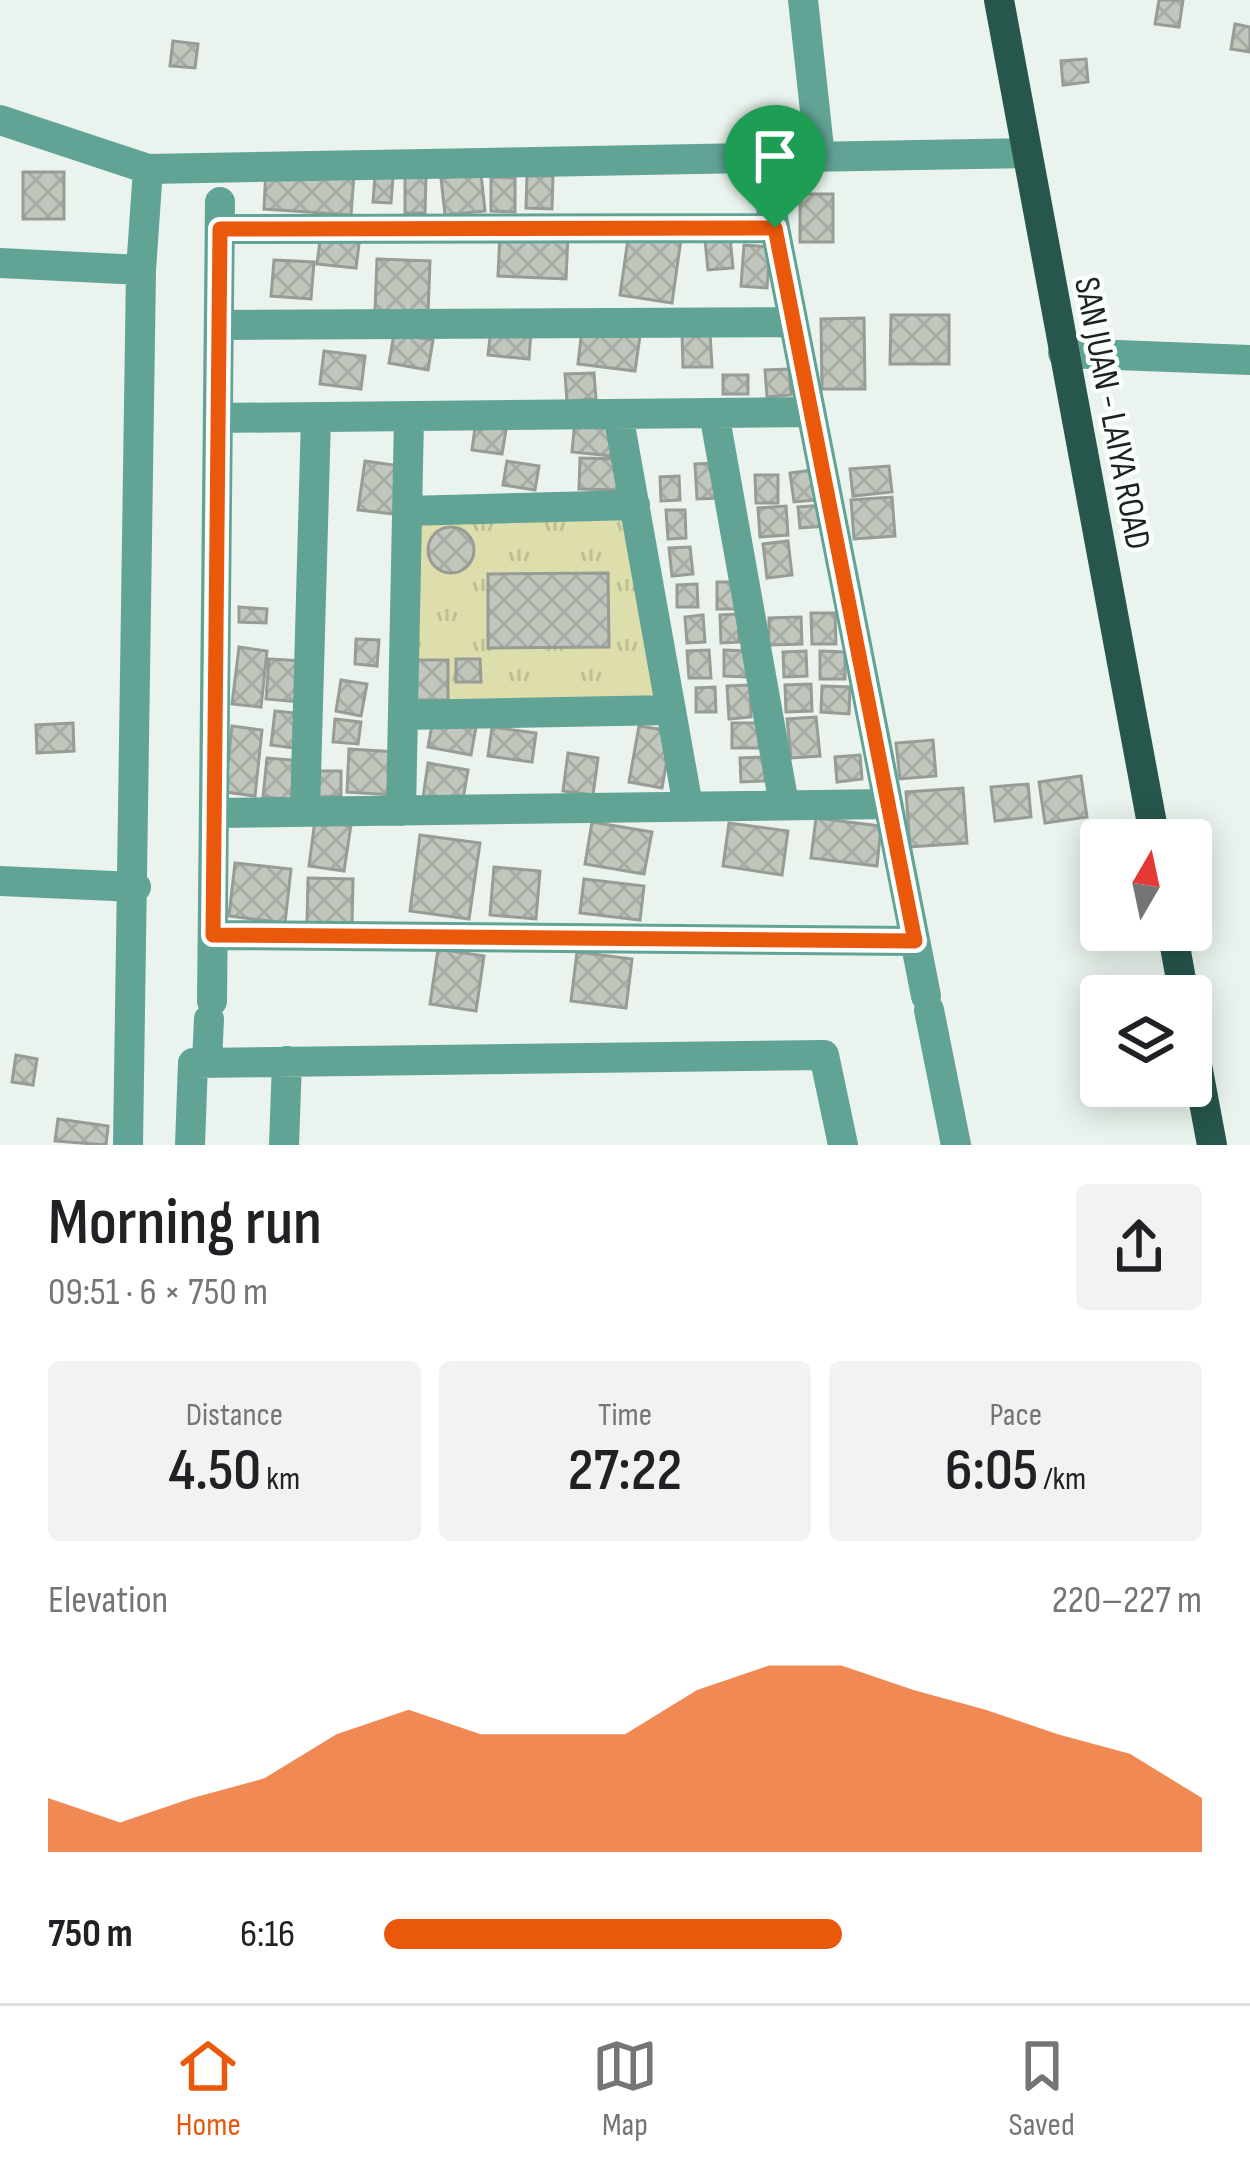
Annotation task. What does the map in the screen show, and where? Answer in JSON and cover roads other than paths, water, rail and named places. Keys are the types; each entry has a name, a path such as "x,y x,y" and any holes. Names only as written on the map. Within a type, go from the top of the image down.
{"main road":[{"name":"SAN JUAN - LAIYA ROAD","path":"999,0 1151,819"},
{"path":"1205,1107 1212,1145"}],"street":[{"path":"802,0 820,157"},
{"path":"0,120 148,169 762,162 1027,153"},
{"path":"762,162 956,1145"},
{"path":"128,1145 136,887 141,270 148,169"},
{"path":"207,1062 213,935 220,216 775,228"},
{"path":"0,262 141,270"},
{"path":"219,325 793,322"},
{"path":"1063,352 1250,360"},
{"path":"218,418 811,412"},
{"path":"715,413 784,804"},
{"path":"618,414 688,806"},
{"path":"401,811 409,417"},
{"path":"305,812 316,418"},
{"path":"406,511 635,505"},
{"path":"403,715 671,710"},
{"path":"214,813 888,804"},
{"path":"0,881 136,887"},
{"path":"213,935 915,941"},
{"path":"190,1145 193,1063 824,1055 843,1145"},
{"path":"284,1145 287,1061"}]}
